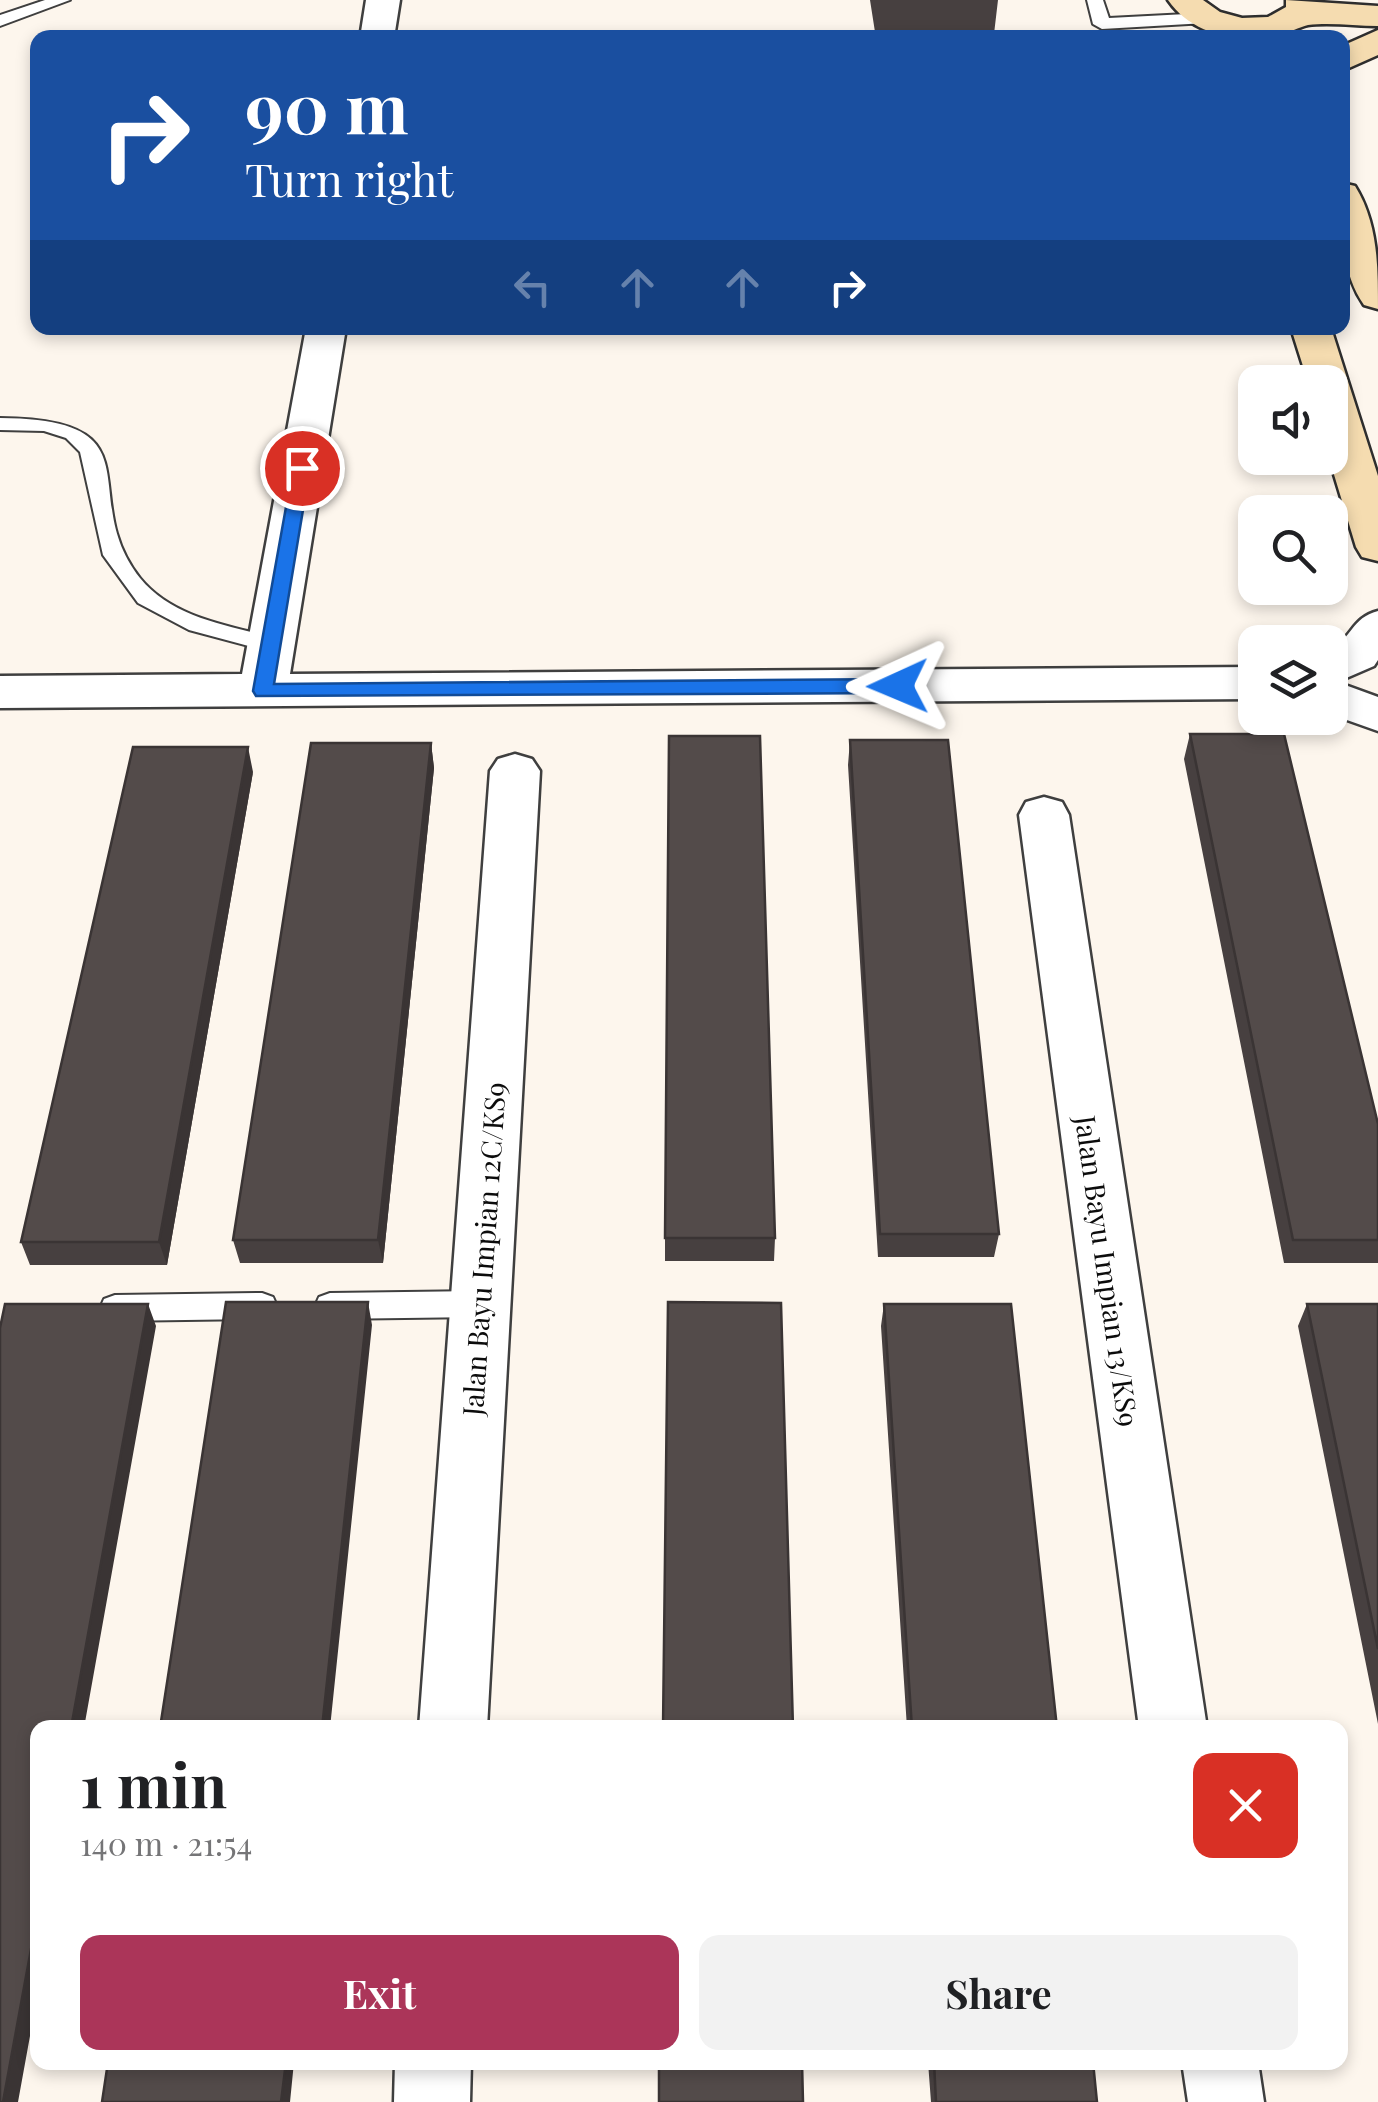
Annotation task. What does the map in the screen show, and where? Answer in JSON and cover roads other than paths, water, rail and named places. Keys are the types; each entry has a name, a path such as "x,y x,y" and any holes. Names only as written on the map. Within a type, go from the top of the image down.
{"street":[{"path":"378,30 383,0"},
{"path":"1215,24 1258,28 1293,19 1378,16"},
{"path":"1350,56 1378,40"},
{"path":"1350,217 1378,297"},
{"path":"263,691 325,335"},
{"path":"1313,335 1323,365"},
{"path":"1348,449 1378,547"},
{"path":"1348,659 1357,655 1378,626"},
{"path":"0,692 1238,683"},
{"path":"1348,703 1378,715"},
{"name":"Jalan Bayu Impian 12C/KS9","path":"453,1720 515,772"},
{"name":"Jalan Bayu Impian 13/KS9","path":"1044,814 1172,1720"},
{"path":"432,2102 434,2070"},
{"path":"1221,2070 1226,2102"}],"lane":[{"path":"0,21 62,0"},
{"path":"1095,0 1102,24 1215,24"},
{"path":"0,424 49,423 84,437 93,450 106,534 133,585 162,608 198,626 271,644"},
{"path":"80,1308 479,1304"}]}
